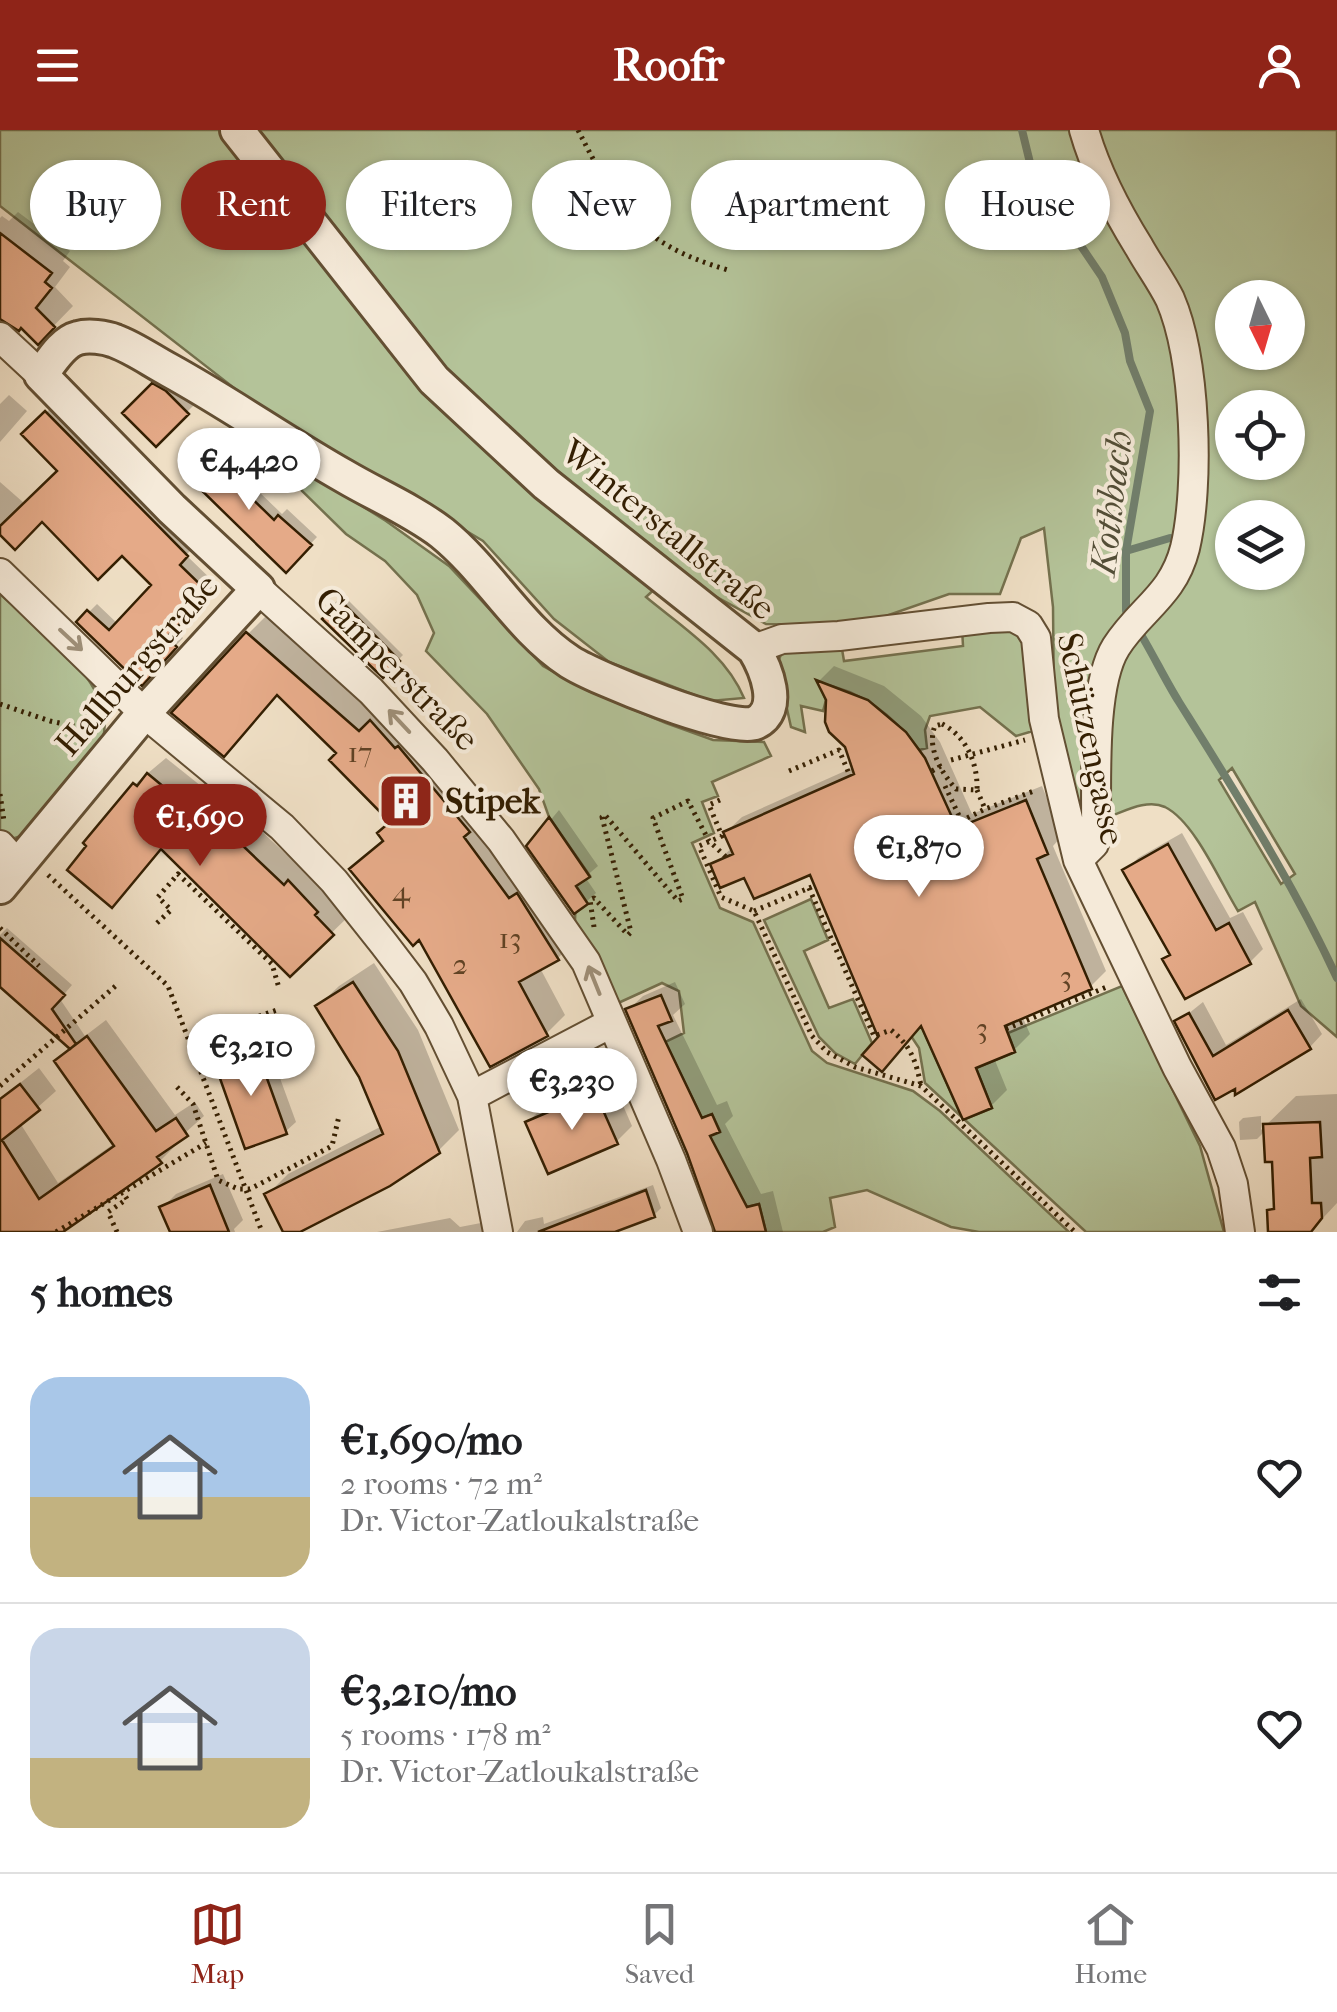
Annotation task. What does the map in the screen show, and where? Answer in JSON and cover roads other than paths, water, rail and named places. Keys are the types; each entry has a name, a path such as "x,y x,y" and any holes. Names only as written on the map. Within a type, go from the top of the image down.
{"street":[{"name":"Winterstallstraße","path":"41,375 65,345 78,338 115,341 233,405 441,533 475,564 545,642 570,662 679,708 742,725 765,716 770,703 768,672 754,649 546,484 434,380 238,130"},
{"path":"1078,860 1094,844 1096,835 1106,671 1133,627 1166,592 1186,538 1194,449 1176,317 1157,274 1109,196 1084,130"},
{"name":"Gamperstraße","path":"0,337 172,509 371,691 500,840 586,962 698,1232"},
{"path":"0,572 144,713 282,827 334,881 413,982 472,1096 498,1232"},
{"name":"Hallburgstraße","path":"12,857 258,588"},
{"name":"Schützengasse","path":"754,649 782,639 1013,618 1028,625 1036,638 1044,719 1078,860 1221,1148 1240,1232"},
{"path":"472,1096 611,1023"}],"waterway":[{"name":"Kothbach","path":"1022,130 1033,175 1102,277 1150,411 1126,551 1126,611 1130,616"},
{"path":"1126,551 1170,538"},
{"name":"Kothbach","path":"1137,628 1282,872 1337,978"}],"place":[{"name":"Stipek","path":"406,801"}]}
